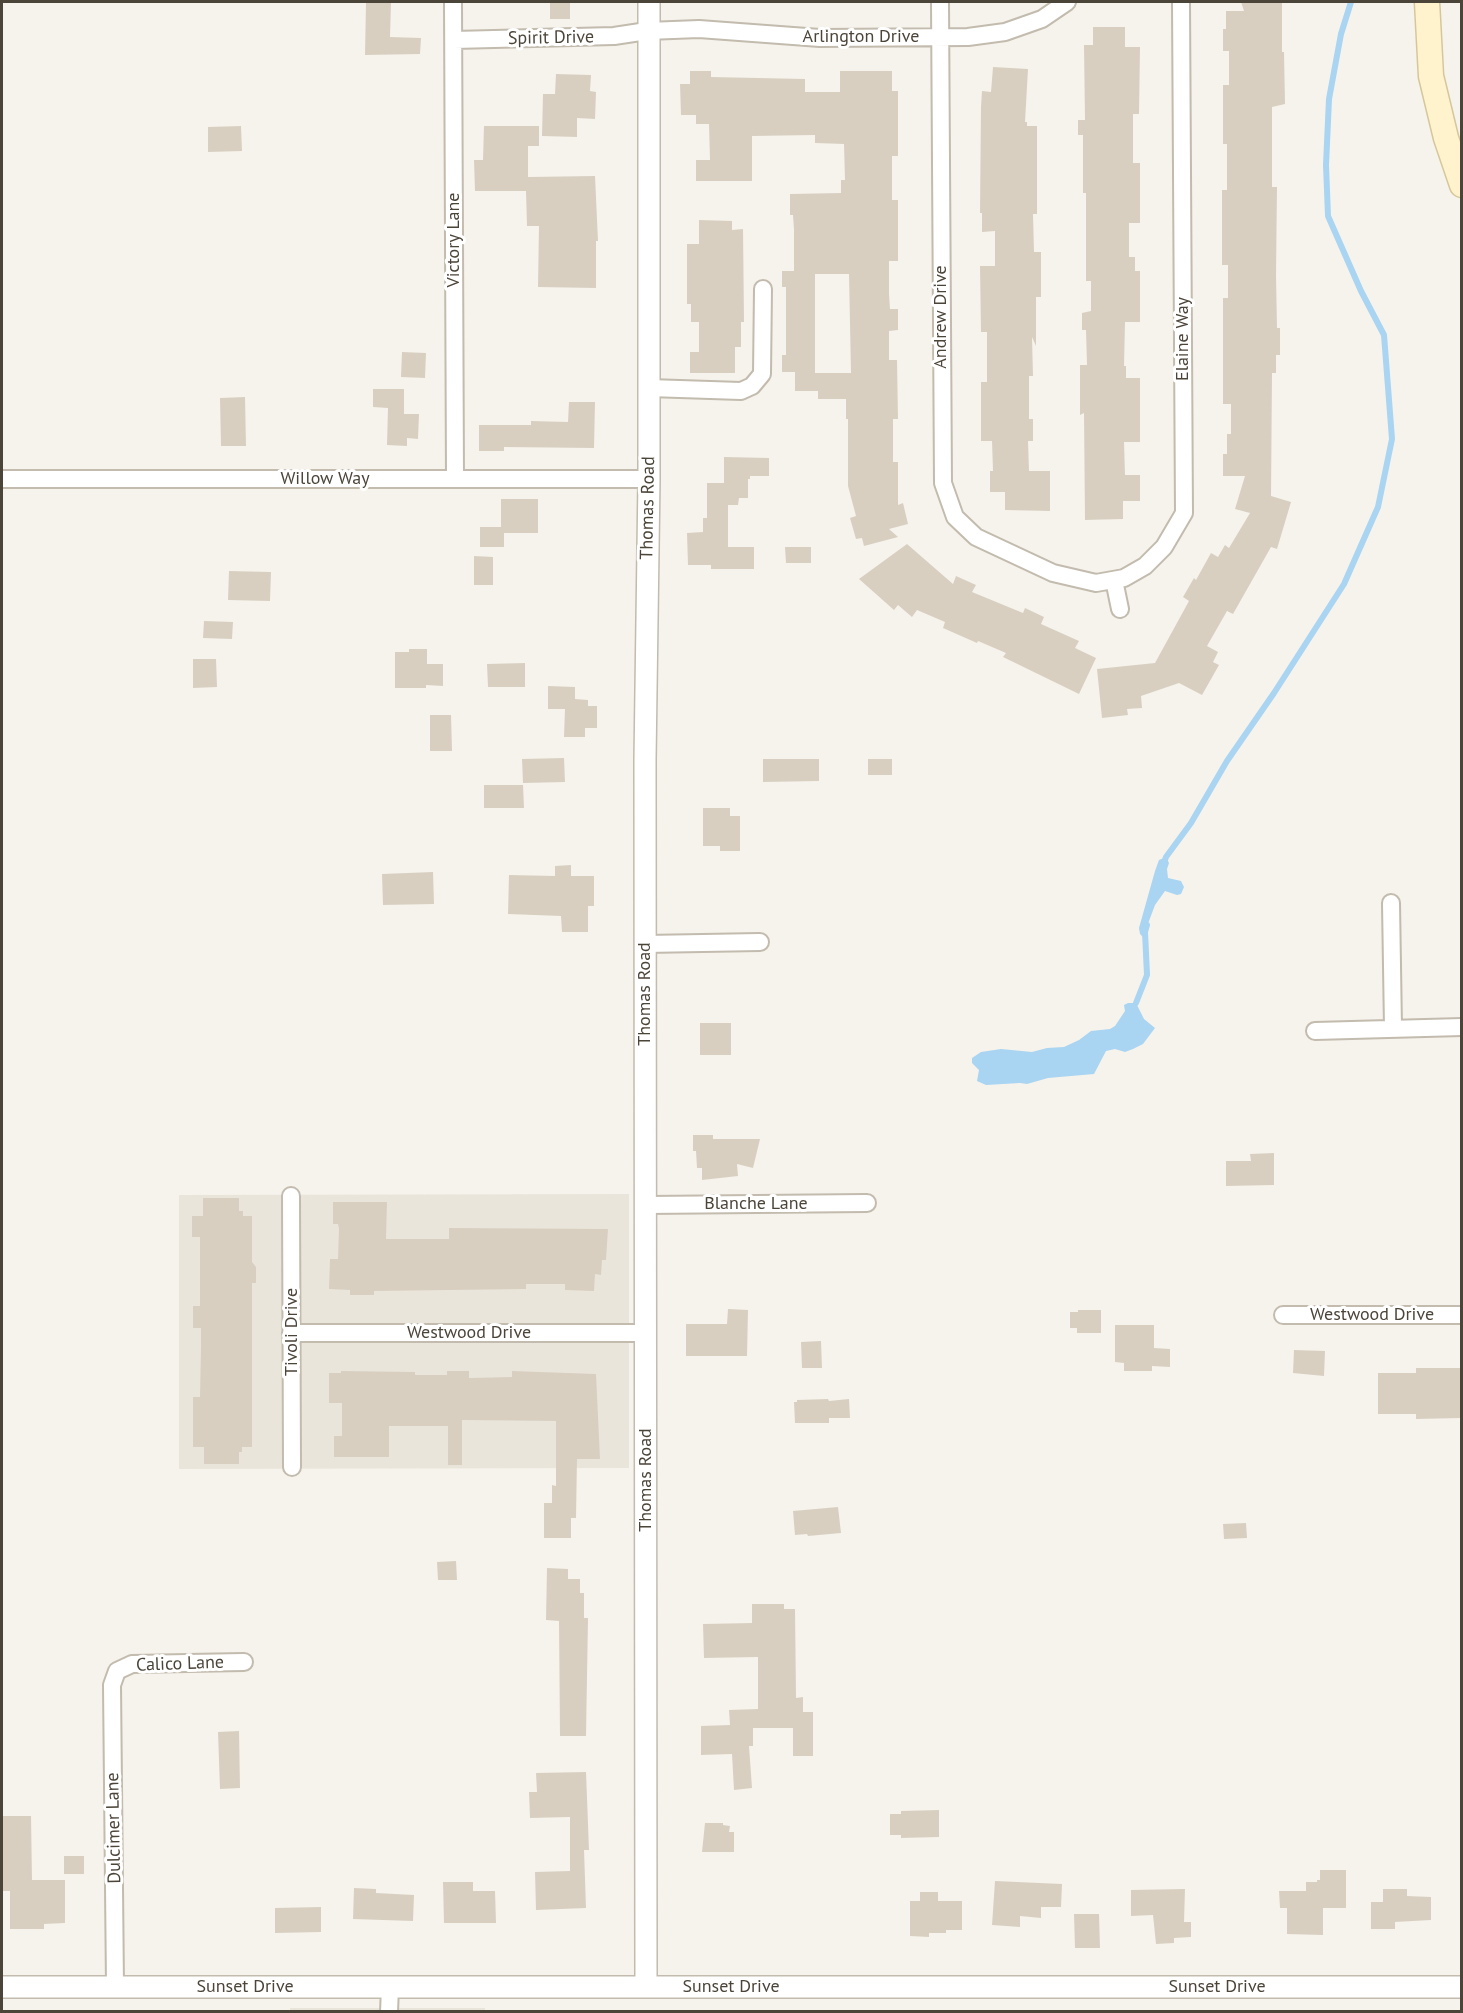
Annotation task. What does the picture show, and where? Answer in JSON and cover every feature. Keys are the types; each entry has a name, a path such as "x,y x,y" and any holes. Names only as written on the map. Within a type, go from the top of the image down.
{"main road":[{"path":"1427,2 1431,76 1446,138 1461,185"}],"street":[{"name":"Victory Lane","path":"453,2 454,478"},
{"name":"Thomas Road","path":"646,1987 645,760 649,480 647,31 649,2"},
{"name":"Andrew Drive","path":"939,2 943,483 955,517 976,537 1053,573"},
{"name":"Arlington Drive","path":"647,31 699,29 820,38 968,37 1005,32 1042,19 1067,2"},
{"name":"Elaine Way","path":"1053,573 1096,583 1124,578 1145,566 1164,547 1184,513 1181,2"},
{"name":"Spirit Drive","path":"454,40 614,36 647,31"},
{"path":"649,388 741,390 752,386 762,374 763,289"},
{"name":"Willow Way","path":"2,479 649,480"},
{"path":"1114,580 1120,609"},
{"path":"1391,903 1393,1028"},
{"path":"645,944 760,942"},
{"path":"1315,1031 1461,1027"},
{"name":"Tivoli Drive","path":"291,1196 292,1467"},
{"name":"Blanche Lane","path":"646,1205 867,1203"},
{"name":"Westwood Drive","path":"1283,1315 1461,1315"},
{"name":"Westwood Drive","path":"291,1333 646,1333"},
{"name":"Calico Lane","path":"117,1671 132,1664 244,1662"},
{"name":"Dulcimer Lane","path":"115,1986 112,1685 117,1671"},
{"name":"Sunset Drive","path":"2,1987 1461,1987"},
{"path":"390,1987 390,2012"}],"shaded area":[{"path":"629,1194 629,1468 179,1469 179,1195"},
{"path":"290,2008 485,2008 485,2012 290,2012"}],"water":[{"path":"1166,857 1169,863 1168,878 1181,881 1184,887 1181,894 1177,895 1165,891 1155,905 1143,937 1139,928 1155,871 1159,860"},
{"path":"1136,1003 1144,1019 1155,1028 1143,1044 1133,1049 1125,1052 1115,1049 1106,1051 1094,1074 1048,1078 1027,1084 986,1085 977,1081 979,1070 972,1063 972,1058 981,1052 1001,1049 1032,1052 1064,1047 1091,1031 1110,1029 1115,1026 1125,1011 1124,1005"}],"building":[{"path":"366,2 391,2 390,37 421,38 420,54 365,55"},
{"path":"550,2 570,2 570,19 550,19"},
{"path":"1241,2 1282,2 1285,104 1272,107 1272,187 1277,187 1276,275 1280,355 1276,355 1276,373 1272,373 1271,496 1291,502 1277,549 1271,547 1233,614 1227,611 1207,646 1218,652 1213,662 1219,665 1202,695 1179,683 1141,696 1142,708 1127,709 1128,715 1102,718 1097,669 1155,663 1189,601 1183,597 1194,578 1196,580 1211,553 1218,557 1225,545 1229,548 1250,513 1235,509 1245,476 1223,476 1223,454 1227,454 1227,434 1231,434 1231,404 1223,404 1223,298 1228,298 1228,265 1222,265 1222,190 1227,190 1227,144 1223,144 1223,85 1229,85 1229,51 1223,51 1223,29 1226,29 1226,11 1244,11"},
{"path":"1093,27 1125,27 1125,47 1140,47 1139,114 1133,114 1133,163 1140,163 1140,223 1129,223 1129,257 1135,257 1135,271 1140,271 1140,322 1125,322 1124,366 1126,366 1126,378 1140,378 1140,442 1124,442 1125,475 1140,475 1140,501 1123,501 1123,519 1085,520 1084,413 1080,415 1080,365 1087,365 1086,330 1082,330 1082,313 1091,311 1091,281 1086,281 1086,193 1083,193 1083,135 1078,135 1078,120 1085,120 1084,45 1093,45"},
{"path":"993,67 1028,69 1025,122 1027,126 1037,126 1037,214 1033,214 1034,252 1041,252 1041,297 1036,297 1036,346 1032,337 1033,376 1029,376 1029,419 1033,419 1033,441 1028,441 1029,471 1050,471 1050,511 1005,510 1005,492 990,492 990,471 993,471 992,441 981,441 981,382 987,382 987,332 981,332 980,266 995,266 995,231 982,232 982,213 980,213 981,107 982,91 991,92"},
{"path":"690,71 711,71 711,77 805,79 805,92 840,92 840,71 892,71 892,91 898,91 898,156 892,156 892,200 898,200 898,261 889,261 889,294 890,309 898,309 898,330 889,331 889,360 897,360 898,419 893,419 893,462 898,462 898,505 903,503 908,524 889,529 898,537 864,546 862,538 856,539 850,518 856,516 848,486 846,399 818,399 818,391 795,391 795,372 782,372 782,355 786,355 786,287 782,287 782,271 794,271 794,230 793,215 790,215 790,194 841,193 841,180 845,180 844,144 815,143 815,135 752,136 752,181 696,181 696,160 710,160 709,124 696,124 696,115 681,115 680,84 690,84","holes":["815,274 849,274 851,373 815,373"]},
{"path":"556,74 591,75 590,91 596,92 595,119 577,118 577,137 542,136 543,94 555,94"},
{"path":"241,126 242,151 208,152 208,127"},
{"path":"484,126 539,126 539,146 528,146 528,177 595,176 598,241 596,241 596,288 538,287 539,226 527,226 526,191 475,191 474,160 483,160"},
{"path":"699,220 732,221 732,230 743,229 744,322 741,322 741,347 735,347 735,373 690,373 690,352 699,352 699,322 691,322 691,304 687,304 687,244 699,244"},
{"path":"402,352 426,353 425,378 401,377"},
{"path":"373,389 404,389 404,414 419,414 418,439 407,438 407,446 387,445 388,408 373,407"},
{"path":"245,397 246,446 221,446 220,398"},
{"path":"569,402 595,402 594,448 504,447 504,451 479,451 479,425 531,425 531,421 568,422"},
{"path":"724,457 769,458 769,476 750,476 748,498 739,498 738,505 728,505 728,547 754,547 754,569 711,569 711,565 688,565 687,533 703,532 703,518 707,518 707,483 724,483"},
{"path":"501,499 538,499 538,533 504,533 504,547 480,547 480,527 501,527"},
{"path":"907,544 953,584 956,576 976,585 972,592 1023,613 1025,608 1044,617 1041,624 1079,641 1075,648 1096,658 1079,694 1003,657 1006,653 943,628 945,622 917,610 912,617 898,605 894,610 859,579"},
{"path":"785,547 811,547 811,563 786,563"},
{"path":"474,556 493,557 493,585 474,585"},
{"path":"229,571 271,572 270,601 228,600"},
{"path":"204,621 233,622 232,639 203,638"},
{"path":"409,649 427,649 427,664 443,664 443,686 395,688 395,652 409,652"},
{"path":"193,659 216,659 217,687 193,688"},
{"path":"525,663 525,687 488,687 487,664"},
{"path":"548,686 575,687 575,699 588,700 588,706 597,706 597,728 585,728 585,737 564,737 565,709 548,709"},
{"path":"430,715 451,715 452,751 430,751"},
{"path":"564,758 565,782 523,783 522,759"},
{"path":"763,759 819,759 819,781 763,782"},
{"path":"868,759 892,759 892,775 868,775"},
{"path":"484,785 523,785 524,808 484,808"},
{"path":"703,808 730,808 730,816 740,816 740,851 720,851 720,846 703,846"},
{"path":"571,865 571,876 594,876 594,906 588,906 588,932 562,932 561,916 508,914 509,875 555,876 555,866"},
{"path":"433,872 434,904 383,905 382,874"},
{"path":"700,1023 731,1023 731,1055 700,1055"},
{"path":"693,1135 713,1135 713,1139 760,1139 753,1168 737,1164 738,1176 702,1180 702,1168 697,1168 696,1151 693,1151"},
{"path":"1274,1153 1274,1185 1226,1186 1226,1161 1251,1161 1250,1154"},
{"path":"203,1198 239,1198 239,1211 243,1211 243,1216 252,1216 252,1262 256,1267 256,1283 252,1283 252,1447 242,1447 242,1452 239,1452 239,1464 204,1464 204,1447 193,1447 193,1397 200,1397 201,1328 193,1328 193,1306 200,1306 200,1237 192,1237 192,1216 203,1216"},
{"path":"333,1202 387,1202 386,1239 449,1239 449,1228 608,1229 606,1260 602,1260 601,1275 595,1274 594,1291 565,1290 565,1284 526,1284 526,1289 374,1291 374,1295 350,1295 350,1290 329,1289 330,1259 338,1259 339,1229 338,1224 333,1224"},
{"path":"728,1309 748,1310 747,1356 686,1356 686,1324 727,1324"},
{"path":"1078,1310 1101,1310 1101,1333 1077,1333 1077,1328 1070,1328 1070,1312 1078,1312"},
{"path":"1115,1325 1154,1325 1154,1348 1170,1349 1170,1367 1152,1366 1152,1371 1124,1371 1124,1363 1115,1362"},
{"path":"821,1341 822,1368 802,1368 801,1342"},
{"path":"1294,1350 1325,1351 1324,1376 1293,1373"},
{"path":"1416,1368 1461,1368 1461,1418 1416,1419 1416,1414 1378,1414 1378,1373 1416,1373"},
{"path":"341,1371 447,1375 447,1371 469,1371 469,1378 512,1377 512,1371 596,1374 600,1459 577,1459 576,1518 571,1518 571,1538 544,1538 544,1503 552,1503 552,1485 556,1486 556,1421 462,1420 462,1465 448,1465 448,1426 389,1426 389,1457 334,1457 334,1436 342,1436 342,1403 329,1403 329,1373 341,1373"},
{"path":"828,1399 829,1401 849,1399 850,1418 829,1418 829,1423 795,1423 794,1402"},
{"path":"838,1507 841,1533 795,1535 793,1511"},
{"path":"1246,1523 1247,1538 1224,1539 1223,1524"},
{"path":"456,1561 457,1580 438,1580 437,1562"},
{"path":"547,1568 568,1569 568,1579 580,1579 580,1593 584,1593 584,1618 588,1618 586,1736 560,1736 559,1621 546,1620"},
{"path":"752,1604 784,1604 784,1609 795,1609 796,1698 803,1697 803,1712 813,1712 813,1756 793,1756 793,1728 753,1728 753,1746 749,1746 752,1788 734,1790 732,1754 701,1755 701,1726 730,1725 729,1710 758,1709 758,1657 704,1658 703,1624 752,1623"},
{"path":"239,1731 240,1788 220,1789 218,1732"},
{"path":"586,1772 589,1850 584,1850 586,1908 536,1910 535,1872 570,1871 570,1817 530,1818 529,1792 537,1792 536,1773"},
{"path":"939,1810 939,1837 901,1838 901,1835 890,1835 890,1814 901,1814 901,1811"},
{"path":"2,1816 31,1816 32,1880 65,1880 65,1923 44,1924 44,1929 10,1929 10,1891 2,1891"},
{"path":"705,1823 723,1823 723,1825 730,1826 729,1832 734,1832 734,1852 702,1852"},
{"path":"64,1856 84,1856 84,1874 64,1874"},
{"path":"1320,1870 1346,1870 1346,1908 1323,1908 1323,1935 1287,1934 1287,1908 1280,1908 1279,1891 1306,1891 1306,1882 1320,1880"},
{"path":"995,1881 1062,1884 1061,1907 1041,1907 1041,1918 1020,1916 1020,1927 992,1925"},
{"path":"443,1882 473,1882 473,1891 495,1891 496,1923 444,1923"},
{"path":"354,1888 376,1889 376,1893 414,1895 413,1921 353,1919"},
{"path":"1185,1889 1184,1922 1191,1922 1191,1937 1174,1938 1174,1943 1156,1944 1153,1915 1131,1916 1131,1890"},
{"path":"1383,1889 1407,1889 1407,1896 1431,1897 1431,1920 1395,1922 1395,1929 1371,1929 1371,1902 1383,1902"},
{"path":"920,1892 938,1892 938,1901 962,1901 962,1930 929,1933 929,1937 910,1936 910,1901 920,1901"},
{"path":"321,1907 321,1932 275,1933 275,1908"},
{"path":"1074,1914 1099,1914 1100,1948 1075,1948"}],"waterway":[{"path":"1164,863 1191,823 1227,761 1344,584 1378,507 1392,439 1384,335 1361,291 1328,216 1326,165 1329,99 1341,34 1351,2"},
{"path":"1136,1003 1147,975 1145,932 1147,925"}]}
